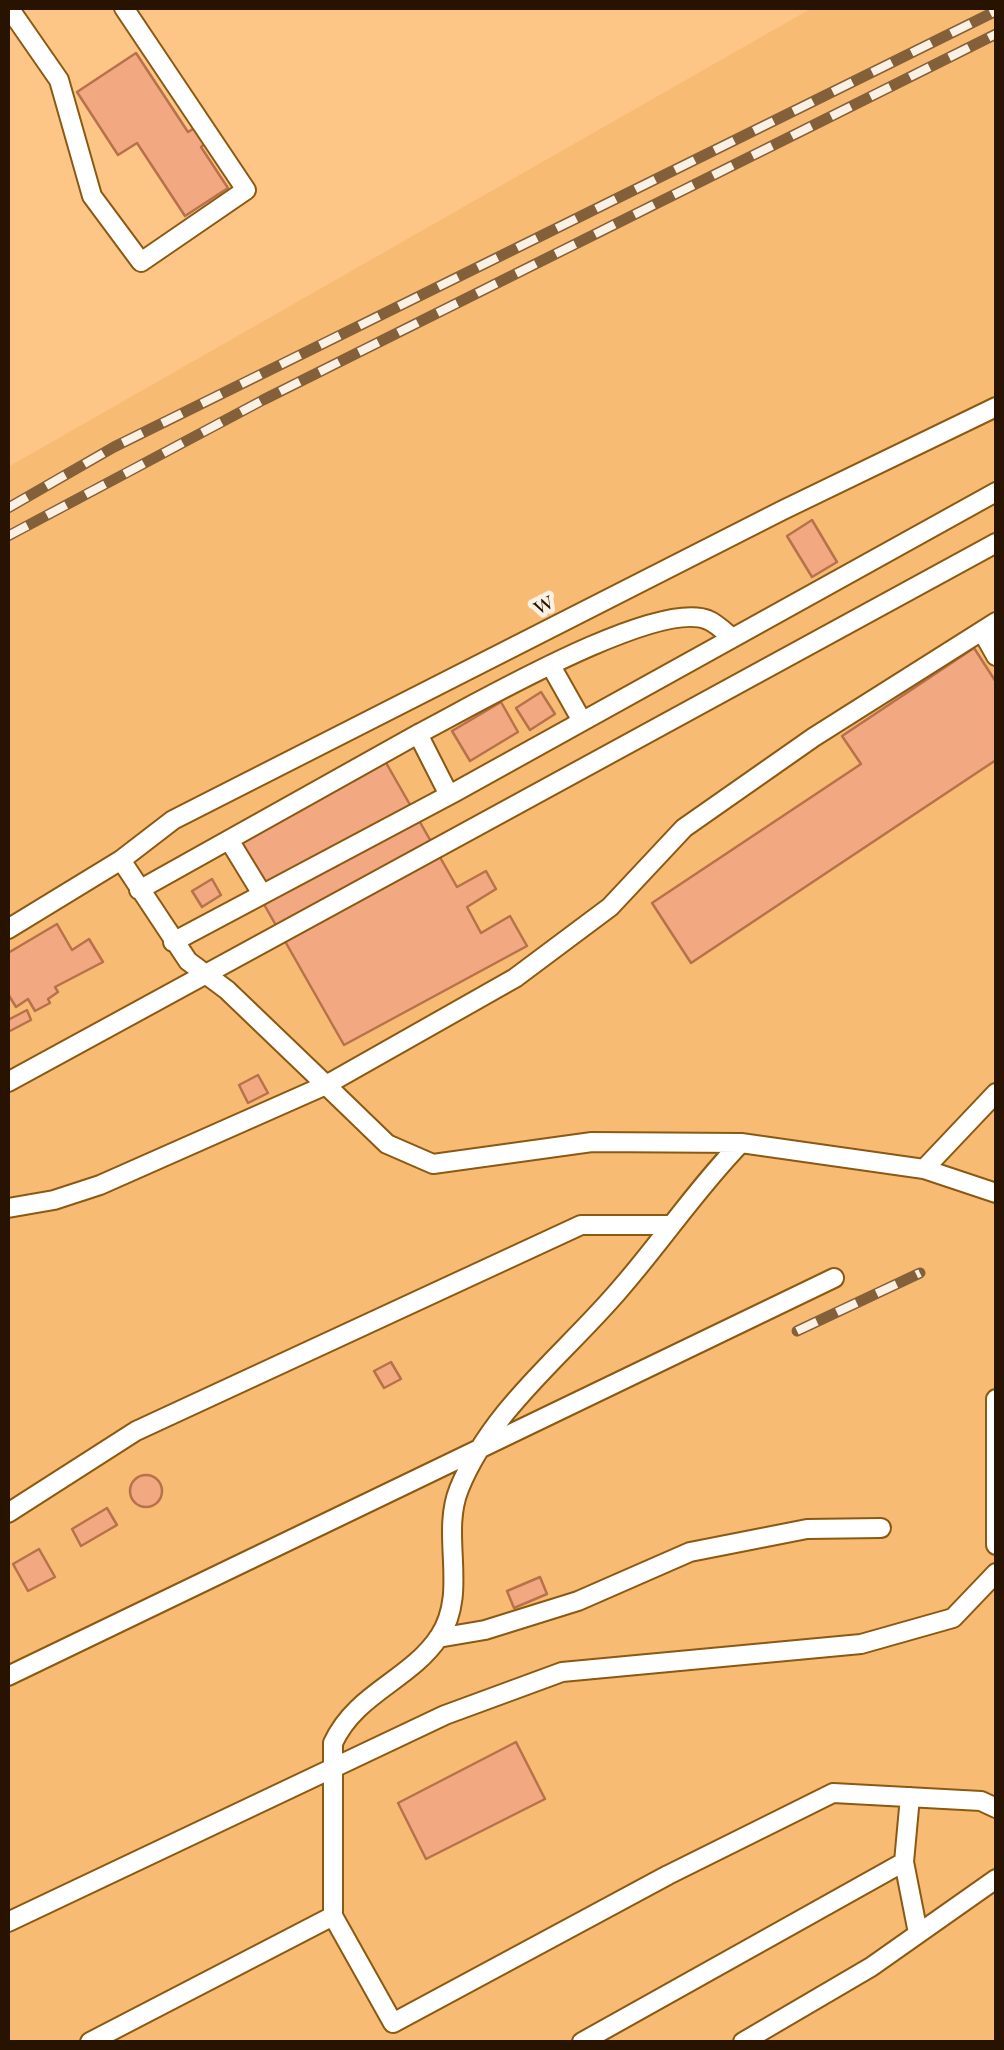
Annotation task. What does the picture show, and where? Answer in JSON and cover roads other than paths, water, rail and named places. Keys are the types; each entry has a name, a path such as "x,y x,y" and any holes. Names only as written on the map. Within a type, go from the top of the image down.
{"lane":[{"path":"9,8 59,80 92,196 142,262 246,190 124,8"},
{"name":"w","path":"8,929 121,860 173,820 766,518 996,407"},
{"path":"173,942 996,492"},
{"path":"8,1082 996,543"},
{"path":"140,890 418,734 551,666 657,620 706,618 732,638"},
{"path":"8,1208 54,1200 100,1185 326,1085 515,978 610,907 684,828 814,737 989,627 996,656"},
{"path":"551,666 582,721"},
{"path":"418,734 448,795"},
{"path":"229,840 262,894"},
{"path":"121,860 173,942 386,1144 433,1164 592,1142 741,1143 924,1169 996,1193"},
{"path":"924,1169 996,1093"},
{"path":"388,2042 393,2023 333,1916 334,1743 343,1721 438,1638 453,1600 458,1490 492,1428 621,1289 741,1143"},
{"path":"8,1513 136,1431 581,1225 670,1225"},
{"path":"8,1676 484,1443 834,1278"},
{"path":"996,1399 996,1545"},
{"path":"438,1638 485,1630 578,1601 690,1552 807,1529 881,1528"},
{"path":"8,1922 445,1715 562,1672 862,1644 953,1618 996,1572"},
{"path":"393,2023 668,1875 833,1793 981,1801 996,1808"},
{"path":"910,1797 904,1862 918,1933"},
{"path":"582,2042 904,1862"},
{"path":"743,2042 918,1933 996,1879"},
{"path":"90,2042 333,1916"}],"railway":[{"path":"8,508 114,447 996,11"},
{"path":"8,536 263,400 996,34"},
{"path":"797,1331 920,1273"}]}
